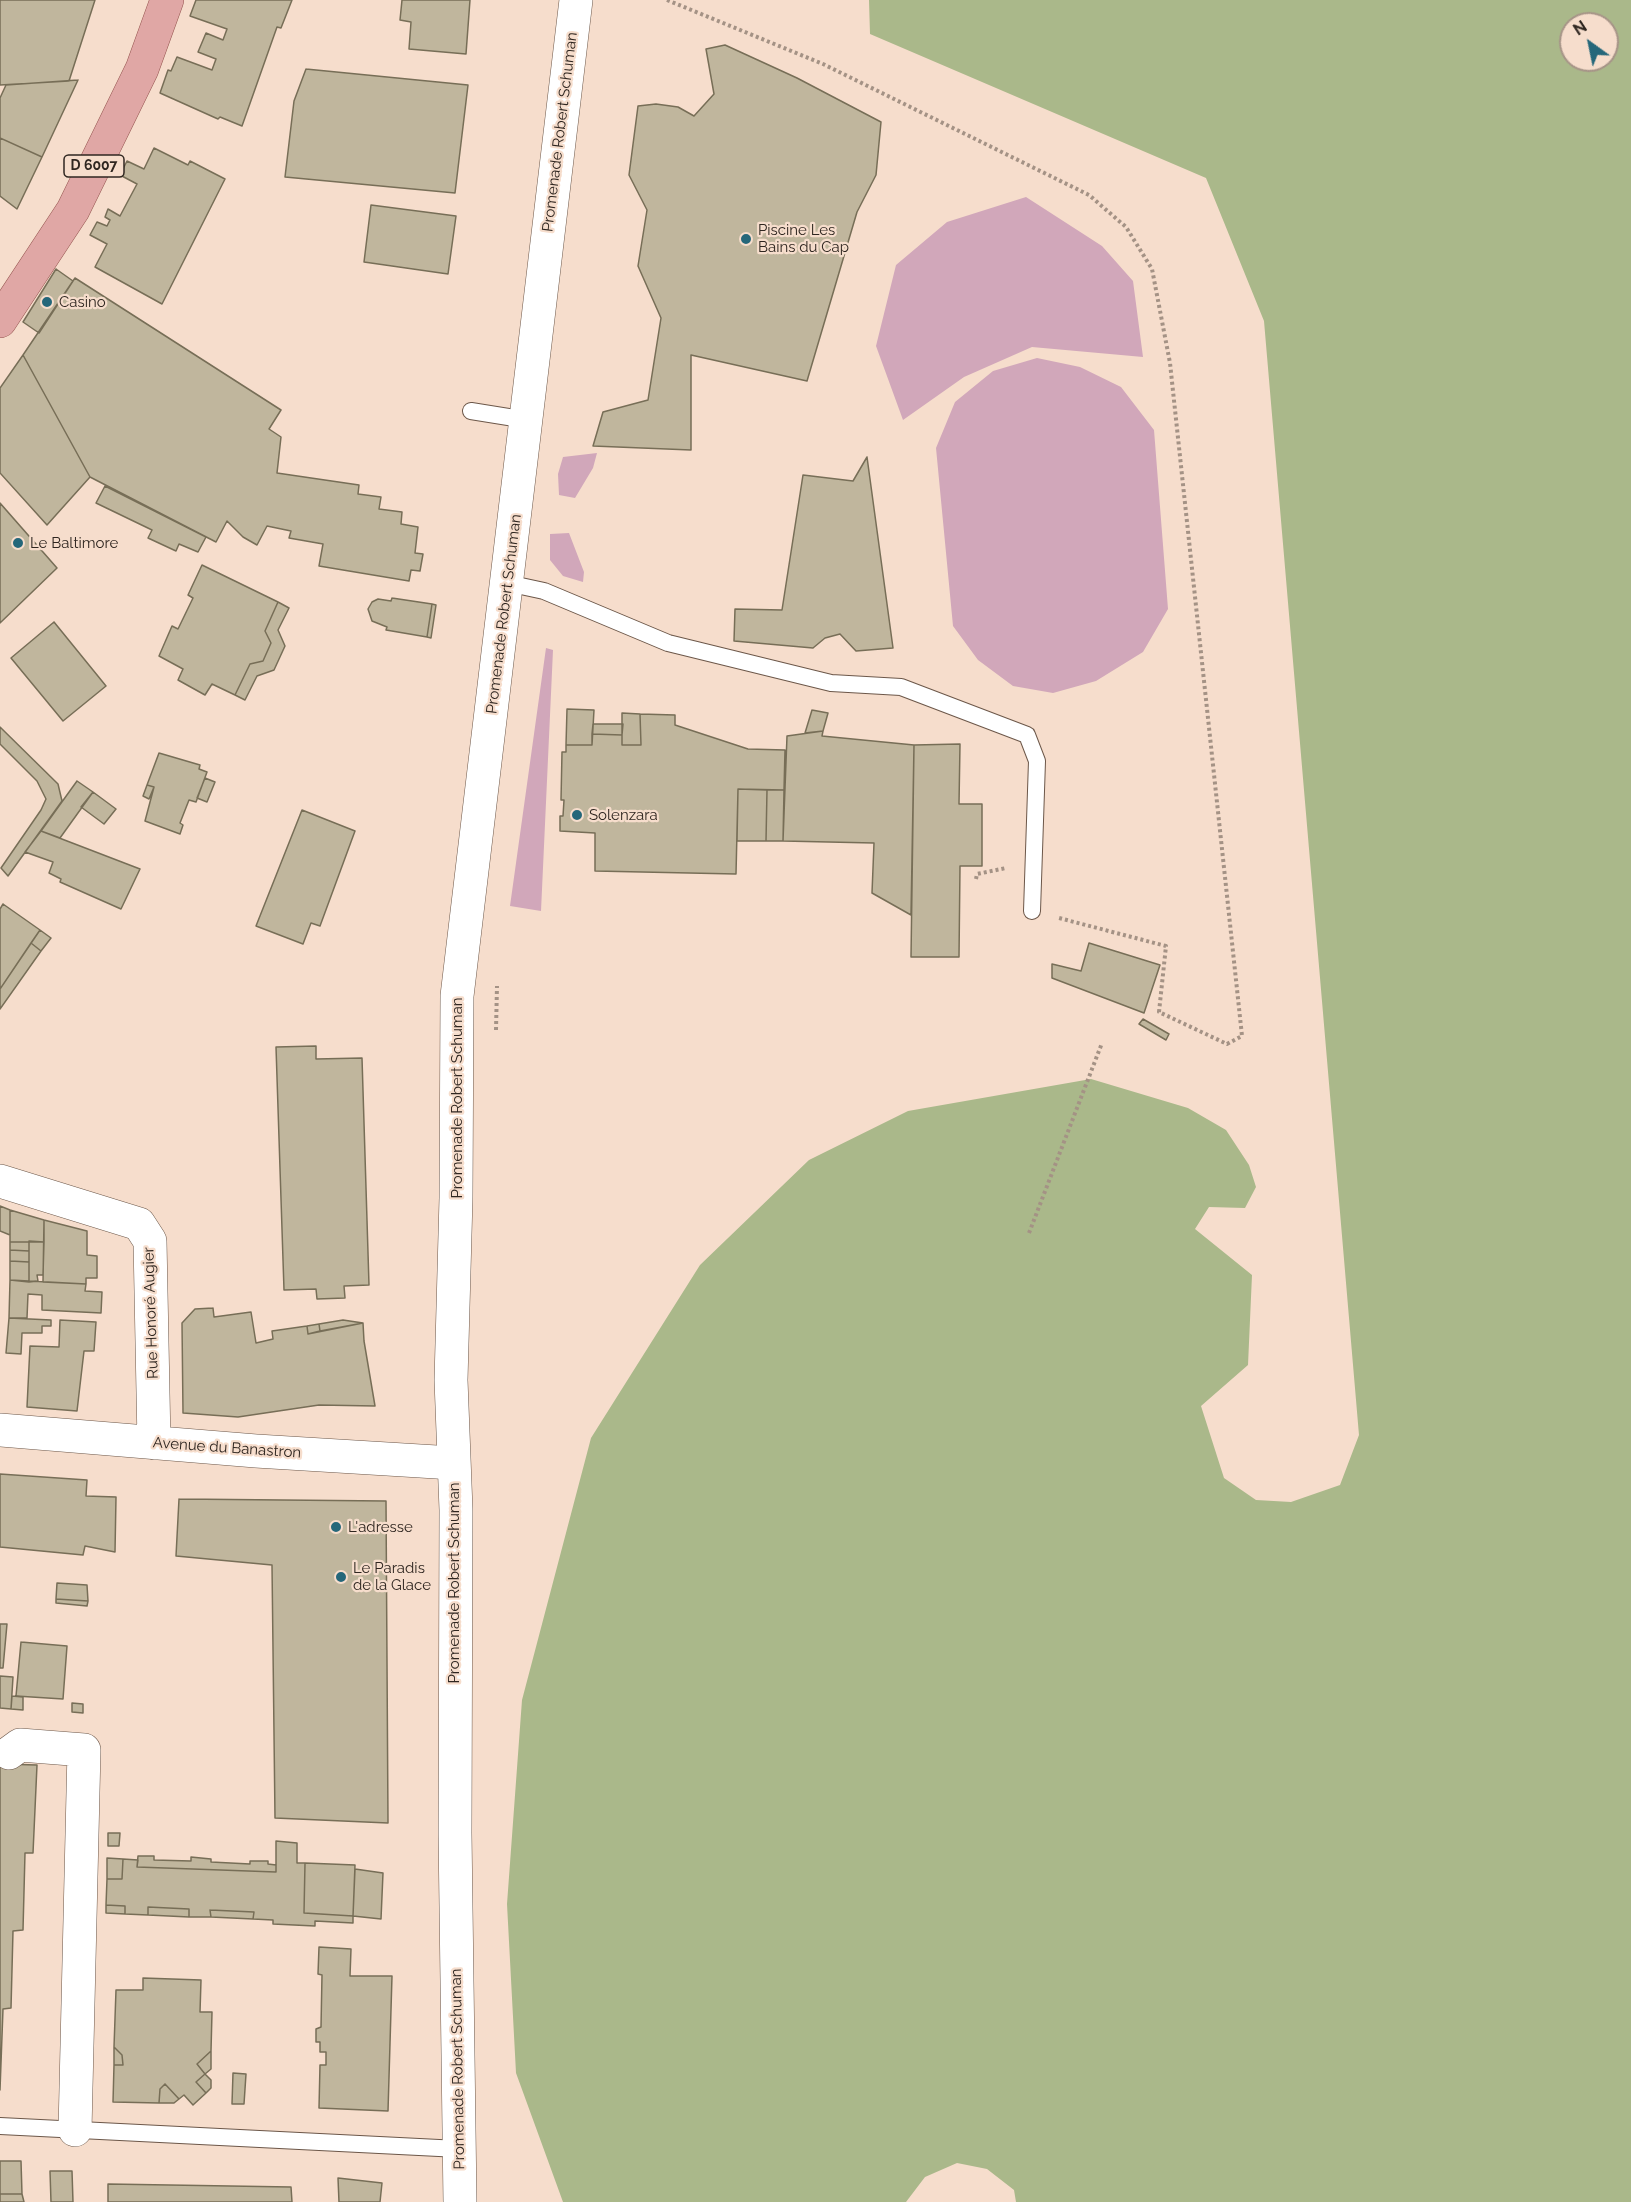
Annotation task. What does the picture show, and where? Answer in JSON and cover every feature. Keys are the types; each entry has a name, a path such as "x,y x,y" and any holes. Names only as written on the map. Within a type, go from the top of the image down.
{"main road":[{"name":"D 6007","path":"0,321 73,210 142,69 167,0"},
{"name":"Promenade Robert Schuman","path":"460,2202 451,1380 456,1198 457,996 576,0"},
{"name":"Rue Honoré Augier","path":"0,1181 139,1224 150,1241 154,1443"},
{"name":"Avenue du Banastron","path":"0,1430 453,1463"},
{"path":"9,1753 20,1745 84,1750 75,2130"}],"lane":[{"path":"471,411 527,420"},
{"path":"507,583 544,591 668,643 831,684 901,687 1027,735 1037,761 1032,911"},
{"path":"0,2126 459,2149"}],"path":[{"path":"667,0 823,64 1089,195 1126,227 1152,269 1170,363 1242,1036 1227,1044 1160,1012 1166,946 1032,911"},
{"path":"495,1037 498,977"},
{"path":"1029,1233 1102,1043"}],"shaded area":[{"path":"869,0 1631,0 1631,2202 1016,2202 1014,2190 987,2169 957,2163 925,2177 906,2202 563,2202 516,2073 507,1904 522,1700 591,1438 700,1265 809,1160 908,1111 1091,1079 1188,1108 1226,1130 1249,1165 1256,1187 1245,1208 1209,1207 1195,1229 1252,1275 1248,1365 1201,1406 1224,1478 1256,1500 1291,1502 1340,1485 1359,1435 1264,321 1206,178 870,34"},
{"path":"1026,197 1102,246 1133,281 1143,357 1032,347 964,377 903,420 876,346 896,265 947,222"},
{"path":"1037,358 1080,367 1121,387 1154,430 1168,609 1143,652 1096,681 1053,693 1013,686 978,660 953,626 936,448 955,402 993,371"},
{"path":"597,453 593,468 575,498 559,495 558,474 563,457"},
{"path":"569,533 584,572 583,582 563,576 550,560 550,534"},
{"path":"546,648 553,650 541,911 510,906"}],"building":[{"path":"0,0 95,0 69,81 0,85"},
{"path":"196,0 292,0 281,28 277,27 242,126 220,117 218,119 160,93 168,70 171,71 177,57 212,70 216,59 198,52 206,33 223,40 227,29 190,16"},
{"path":"402,0 470,0 466,54 409,49 411,22 400,20"},
{"name":"Piscine Les Bains du Cap","path":"725,45 797,78 881,122 876,175 857,212 807,381 691,355 691,450 593,446 603,412 648,400 661,318 638,266 647,210 629,175 638,106 656,104 678,107 694,116 714,94 706,49"},
{"path":"306,69 468,85 455,193 285,177 294,101"},
{"path":"78,80 42,157 0,138 0,98 6,85"},
{"path":"0,138 42,157 17,209 0,196"},
{"path":"154,148 188,165 190,161 225,179 162,304 95,267 107,244 90,235 97,222 107,226 110,220 105,217 108,209 120,216 137,184 120,175 127,161 144,169"},
{"path":"371,205 456,216 448,274 364,262"},
{"path":"56,269 73,281 39,333 23,322"},
{"path":"75,278 281,410 269,429 281,437 277,473 359,485 358,494 381,497 379,509 402,512 401,524 418,527 415,553 423,554 420,571 411,570 409,581 319,566 323,544 289,538 291,531 267,526 257,545 243,537 227,521 216,542 90,477 23,355"},
{"path":"23,355 90,477 47,525 0,473 0,388"},
{"path":"867,457 893,648 856,651 840,634 825,638 813,648 734,641 735,609 782,610 803,475 853,481"},
{"path":"105,486 206,537 198,552 179,544 176,551 148,538 152,530 96,503"},
{"name":"Le Baltimore","path":"0,503 57,568 0,623"},
{"path":"202,565 278,602 265,631 271,643 263,661 250,664 235,695 212,684 205,695 178,680 183,669 159,656 172,626 178,629 193,598 188,595"},
{"path":"392,598 432,604 427,637 386,630 387,627 372,621 368,609 372,602 378,599 391,601"},
{"path":"278,602 289,608 278,630 285,646 274,670 257,676 245,700 235,695 250,664 263,661 271,643 265,631"},
{"path":"432,604 436,605 431,638 427,637"},
{"path":"54,622 106,686 63,721 11,658"},
{"path":"567,709 594,710 592,745 566,745"},
{"path":"812,710 828,713 823,731 805,733"},
{"path":"622,713 640,714 641,745 622,745"},
{"path":"640,714 675,715 675,725 748,749 785,750 784,790 738,789 736,874 595,871 595,833 560,831 560,816 563,816 564,800 561,800 562,752 566,752 566,745 592,745 592,734 622,735 622,745 641,745"},
{"path":"593,724 623,724 622,735 592,734"},
{"path":"0,727 58,784 62,801 8,876 1,868 41,810 46,799 37,781 0,744"},
{"path":"823,731 822,736 914,745 911,915 872,893 874,843 783,841 787,736"},
{"path":"960,744 959,804 982,804 982,866 960,866 959,957 911,957 914,745"},
{"path":"159,753 200,765 199,769 207,772 196,802 189,800 180,823 183,825 180,834 145,821 154,787 147,785"},
{"path":"205,778 215,782 207,802 197,798"},
{"path":"77,781 93,792 60,838 41,831"},
{"path":"147,785 154,787 149,799 143,796"},
{"path":"738,789 767,790 766,841 737,841"},
{"path":"767,790 784,790 783,841 766,841"},
{"path":"93,792 116,809 104,824 81,807"},
{"path":"302,810 355,831 320,926 311,923 303,944 256,926"},
{"path":"41,831 140,869 121,909 60,882 61,879 49,873 53,862 25,852"},
{"path":"3,904 40,930 0,989 0,909"},
{"path":"40,930 51,938 41,951 31,943"},
{"path":"31,943 41,951 0,1009 0,989"},
{"path":"1089,943 1160,965 1144,1013 1052,978 1052,964 1081,971"},
{"path":"1143,1019 1169,1034 1166,1040 1139,1024"},
{"path":"316,1046 316,1059 362,1058 369,1285 344,1286 345,1298 317,1299 316,1289 284,1290 276,1047"},
{"path":"0,1206 10,1210 10,1235 0,1231"},
{"path":"10,1210 44,1220 44,1242 10,1242"},
{"path":"44,1220 87,1231 87,1255 97,1256 97,1278 86,1278 86,1284 43,1282"},
{"path":"29,1241 44,1242 43,1275 37,1275 38,1281 29,1282"},
{"path":"10,1242 29,1242 29,1251 10,1250"},
{"path":"10,1250 29,1251 29,1262 10,1261"},
{"path":"10,1261 29,1262 29,1282 10,1280"},
{"path":"10,1280 86,1284 85,1291 102,1292 101,1313 42,1310 42,1295 28,1294 27,1318 9,1318"},
{"path":"213,1308 214,1317 251,1312 256,1343 273,1339 272,1331 307,1326 308,1334 363,1323 375,1406 319,1405 238,1417 183,1413 182,1323 195,1309"},
{"path":"9,1318 51,1320 51,1326 42,1326 42,1333 22,1333 21,1354 6,1353"},
{"path":"60,1320 96,1322 94,1351 84,1351 77,1411 27,1407 30,1346 59,1347"},
{"path":"343,1320 363,1323 320,1331 319,1324"},
{"path":"319,1324 320,1331 308,1334 307,1326"},
{"path":"0,1474 87,1480 86,1496 116,1497 115,1552 85,1546 83,1555 0,1547"},
{"path":"179,1499 386,1501 388,1823 275,1818 272,1565 176,1556"},
{"path":"57,1583 87,1585 88,1601 56,1599"},
{"path":"56,1599 88,1601 87,1606 56,1603"},
{"path":"0,1624 7,1624 3,1668 0,1668"},
{"path":"21,1642 67,1646 63,1699 16,1696"},
{"path":"0,1676 13,1677 11,1709 0,1708"},
{"path":"12,1696 23,1697 23,1710 11,1709"},
{"path":"72,1703 83,1704 83,1713 72,1712"},
{"path":"0,1764 37,1765 33,1853 25,1853 23,1930 13,1931 11,2008 3,2009 0,2090"},
{"path":"108,1833 120,1833 119,1846 108,1846"},
{"path":"276,1841 297,1843 297,1863 305,1863 304,1913 353,1916 353,1923 315,1921 315,1926 273,1924 273,1920 253,1919 254,1912 210,1910 211,1917 189,1917 189,1909 148,1907 148,1915 125,1914 125,1906 106,1905 107,1879 122,1879 123,1859 138,1860 137,1867 276,1872"},
{"path":"138,1856 154,1856 154,1860 191,1861 191,1857 211,1859 211,1862 250,1864 250,1861 268,1861 268,1864 276,1865 276,1872 137,1867"},
{"path":"107,1858 123,1859 122,1879 107,1879"},
{"path":"305,1863 355,1865 353,1916 304,1913"},
{"path":"355,1869 383,1873 381,1919 353,1916"},
{"path":"106,1905 125,1906 125,1914 106,1913"},
{"path":"148,1907 189,1909 189,1917 148,1915"},
{"path":"210,1910 254,1912 253,1919 211,1917"},
{"path":"319,1947 351,1949 350,1976 392,1976 388,2111 319,2108 320,2065 326,2065 326,2052 320,2052 320,2042 316,2042 316,2029 321,2027 322,1975 318,1974"},
{"path":"143,1978 201,1980 200,2012 212,2012 211,2051 197,2064 205,2074 196,2082 206,2093 193,2105 184,2095 179,2099 165,2084 160,2089 159,2103 113,2102 114,2065 123,2065 122,2055 114,2047 116,1990 143,1990"},
{"path":"114,2047 122,2055 123,2065 114,2065"},
{"path":"211,2051 211,2069 205,2074 197,2064"},
{"path":"233,2073 246,2074 244,2104 232,2104"},
{"path":"205,2074 211,2080 211,2088 206,2093 196,2082"},
{"path":"165,2084 179,2099 174,2103 159,2103 160,2089"},
{"path":"0,2161 21,2161 22,2194 0,2194"},
{"path":"50,2171 72,2171 73,2202 51,2202"},
{"path":"338,2178 382,2183 380,2202 339,2202"},
{"path":"108,2184 291,2187 292,2202 108,2202"},
{"path":"0,2194 22,2194 24,2202 0,2202"}],"place":[{"name":"Piscine Les Bains du Cap","path":"746,239"},
{"name":"Casino","path":"47,302"},
{"name":"Le Baltimore","path":"18,543"},
{"name":"Solenzara","path":"577,815"},
{"name":"L'adresse","path":"336,1527"},
{"name":"Le Paradis de la Glace","path":"341,1577"}]}
